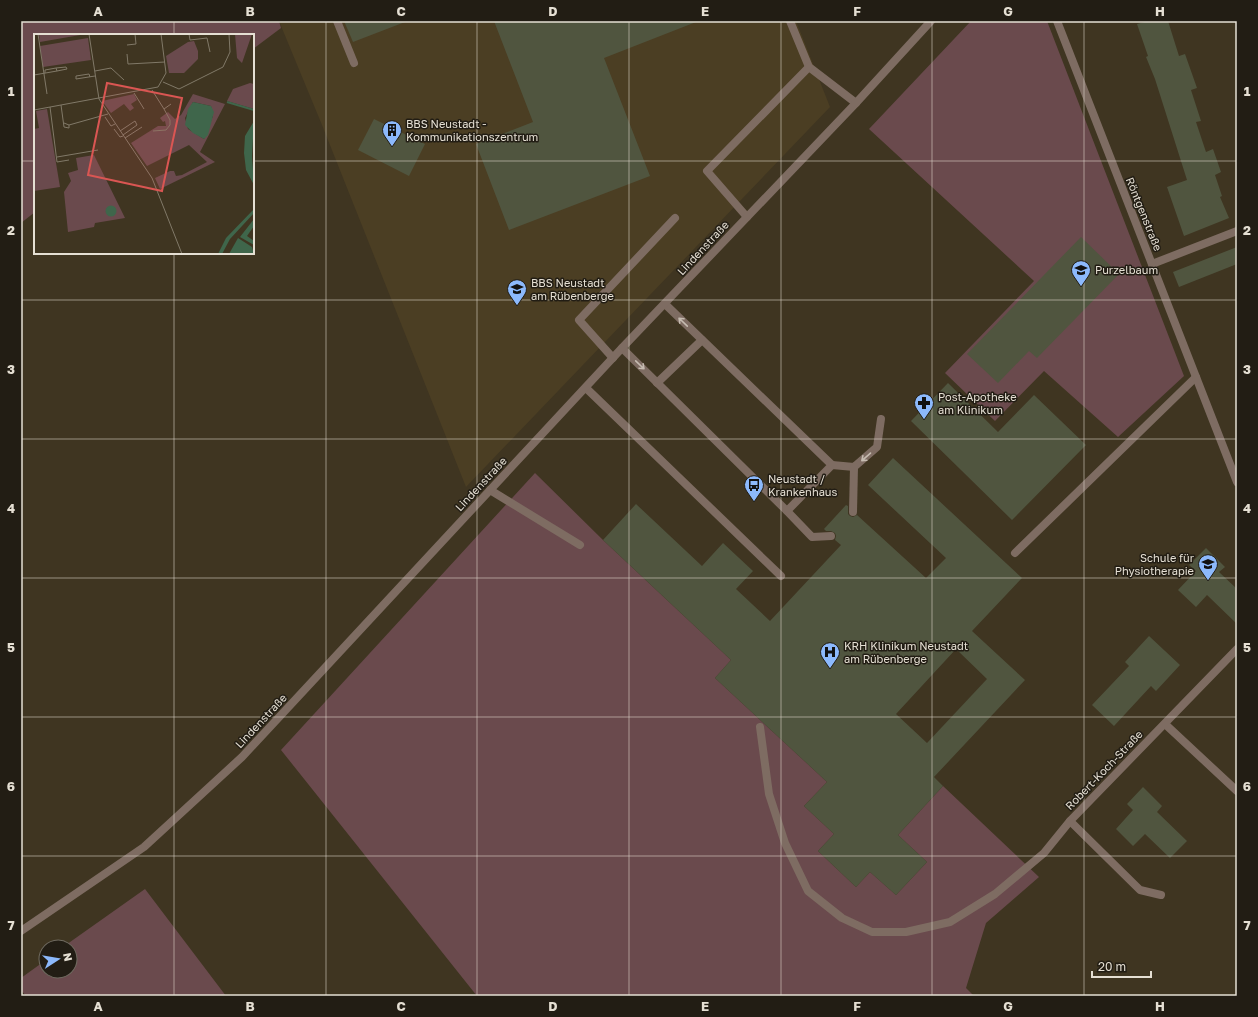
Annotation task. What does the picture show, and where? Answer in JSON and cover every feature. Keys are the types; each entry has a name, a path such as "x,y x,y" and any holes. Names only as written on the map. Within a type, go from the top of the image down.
{"street":[{"path":"337,21 354,63"},
{"path":"790,21 809,67 856,103"},
{"name":"Lindenstraße","path":"21,931 144,847 242,757 622,348 856,103 931,21"},
{"name":"Röntgenstraße","path":"1057,21 1237,482"},
{"path":"747,217 707,171 809,67"},
{"path":"613,358 578,320 675,218"},
{"path":"1152,264 1237,231"},
{"path":"665,304 832,466 854,467 877,447 880,419"},
{"path":"657,383 702,340"},
{"path":"622,348 812,537 831,536"},
{"path":"1015,553 1196,377"},
{"path":"586,388 781,576"},
{"path":"787,511 832,466"},
{"path":"853,512 854,467"},
{"path":"490,490 580,545"},
{"name":"Robert-Koch-Straße","path":"1160,895 1140,890 1070,821 1237,649"},
{"path":"1164,724 1237,791"},
{"path":"760,728 769,794 785,843 808,891 842,918 872,932 906,932 950,922 995,894 1044,853 1070,821"}],"shaded area":[{"path":"21,21 279,21 281,28 254,48 254,34 34,34 34,213 21,223"},
{"name":"BBS Neustadt am Rübenberge","path":"279,21 796,21 830,107 466,487"},
{"path":"971,21 1047,21 1184,376 1118,437 1044,371 995,421 945,373 1034,281 869,129"},
{"path":"535,473 603,540 731,660 715,678 827,782 804,806 834,834 818,851 856,887 870,872 896,895 927,862 898,835 943,786 1039,877 986,923 966,988 974,996 477,996 281,750"},
{"path":"145,889 226,996 26,996 21,990 21,978 38,966 38,979 78,979 78,939 74,939"}],"building":[{"path":"344,21 404,21 405,22 353,42"},
{"path":"494,21 696,21 604,58 650,176 509,230 476,144 533,122"},
{"path":"1148,21 1168,21 1179,56 1185,54 1197,88 1191,90 1201,121 1196,122 1206,152 1213,149 1221,172 1215,175 1222,196 1220,197 1229,218 1184,236 1167,187 1187,180 1155,79 1146,57 1148,56 1137,24"},
{"name":"BBS Neustadt - Kommunikationszentrum","path":"374,119 425,144 409,176 358,150"},
{"path":"1081,237 1119,274 1037,358 1029,351 998,383 967,354"},
{"path":"1237,247 1237,264 1179,287 1173,272"},
{"path":"948,383 998,432 1034,395 1086,445 1012,520 911,421"},
{"name":"KRH Klinikum Neustadt am Rübenberge","path":"893,458 1022,578 972,631 1025,680 934,777 943,786 898,835 927,862 896,895 870,872 856,887 818,851 834,834 804,806 827,782 715,678 731,660 603,540 636,504 702,566 723,543 753,571 736,589 770,621 841,545 835,540 835,533 824,529 846,505 848,506 848,514 850,516 853,517 857,515 926,578 946,558 868,485","holes":["956,649 987,679 927,743 896,714"]},
{"name":"Schule für Physiotherapie","path":"1206,548 1225,567 1219,572 1237,589 1237,624 1207,595 1196,607 1178,590 1196,571 1189,565"},
{"path":"1149,636 1180,665 1156,691 1151,686 1114,726 1092,705 1129,666 1125,662"},
{"path":"1143,787 1162,806 1157,812 1187,841 1170,858 1145,834 1133,846 1116,829 1133,810 1127,804"}],"place":[{"name":"BBS Neustadt - Kommunikationszentrum","path":"392,147"},
{"name":"Purzelbaum","path":"1081,287"},
{"name":"BBS Neustadt am Rübenberge","path":"517,306"},
{"name":"Post-Apotheke am Klinikum","path":"924,420"},
{"name":"Neustadt / Krankenhaus","path":"754,502"},
{"name":"Schule für Physiotherapie","path":"1208,581"},
{"name":"KRH Klinikum Neustadt am Rübenberge","path":"830,669"}]}
